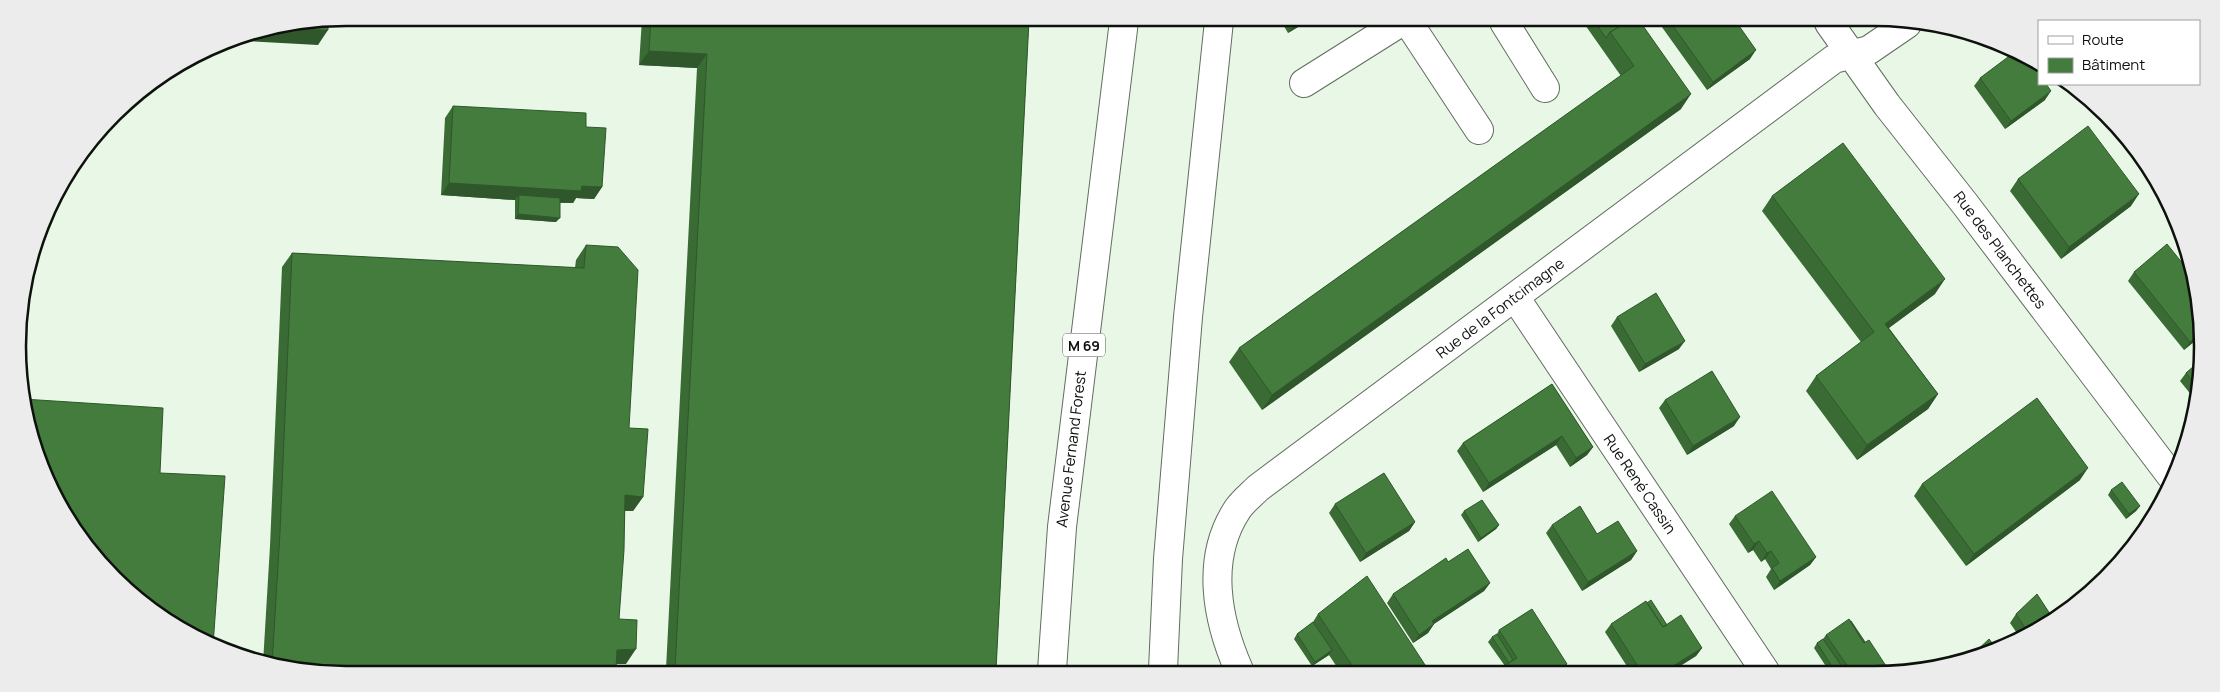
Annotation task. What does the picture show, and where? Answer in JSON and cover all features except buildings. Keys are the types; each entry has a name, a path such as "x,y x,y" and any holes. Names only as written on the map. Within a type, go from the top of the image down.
{"street":[{"name":"Avenue Fernand Forest","path":"1052,666 1062,527 1123,26"},
{"path":"1163,666 1168,559 1188,317 1218,26"},
{"path":"1304,83 1395,26"},
{"path":"1411,26 1479,130"},
{"path":"1507,26 1546,88"},
{"name":"Rue des Planchettes","path":"1831,26 1887,105 1965,204 2168,471"},
{"name":"Rue de la Fontcimagne","path":"1237,666 1222,624 1217,594 1218,566 1223,537 1237,509 1258,488 1834,59 1869,50 1902,28"},
{"name":"Rue René Cassin","path":"1515,297 1763,666"}]}
